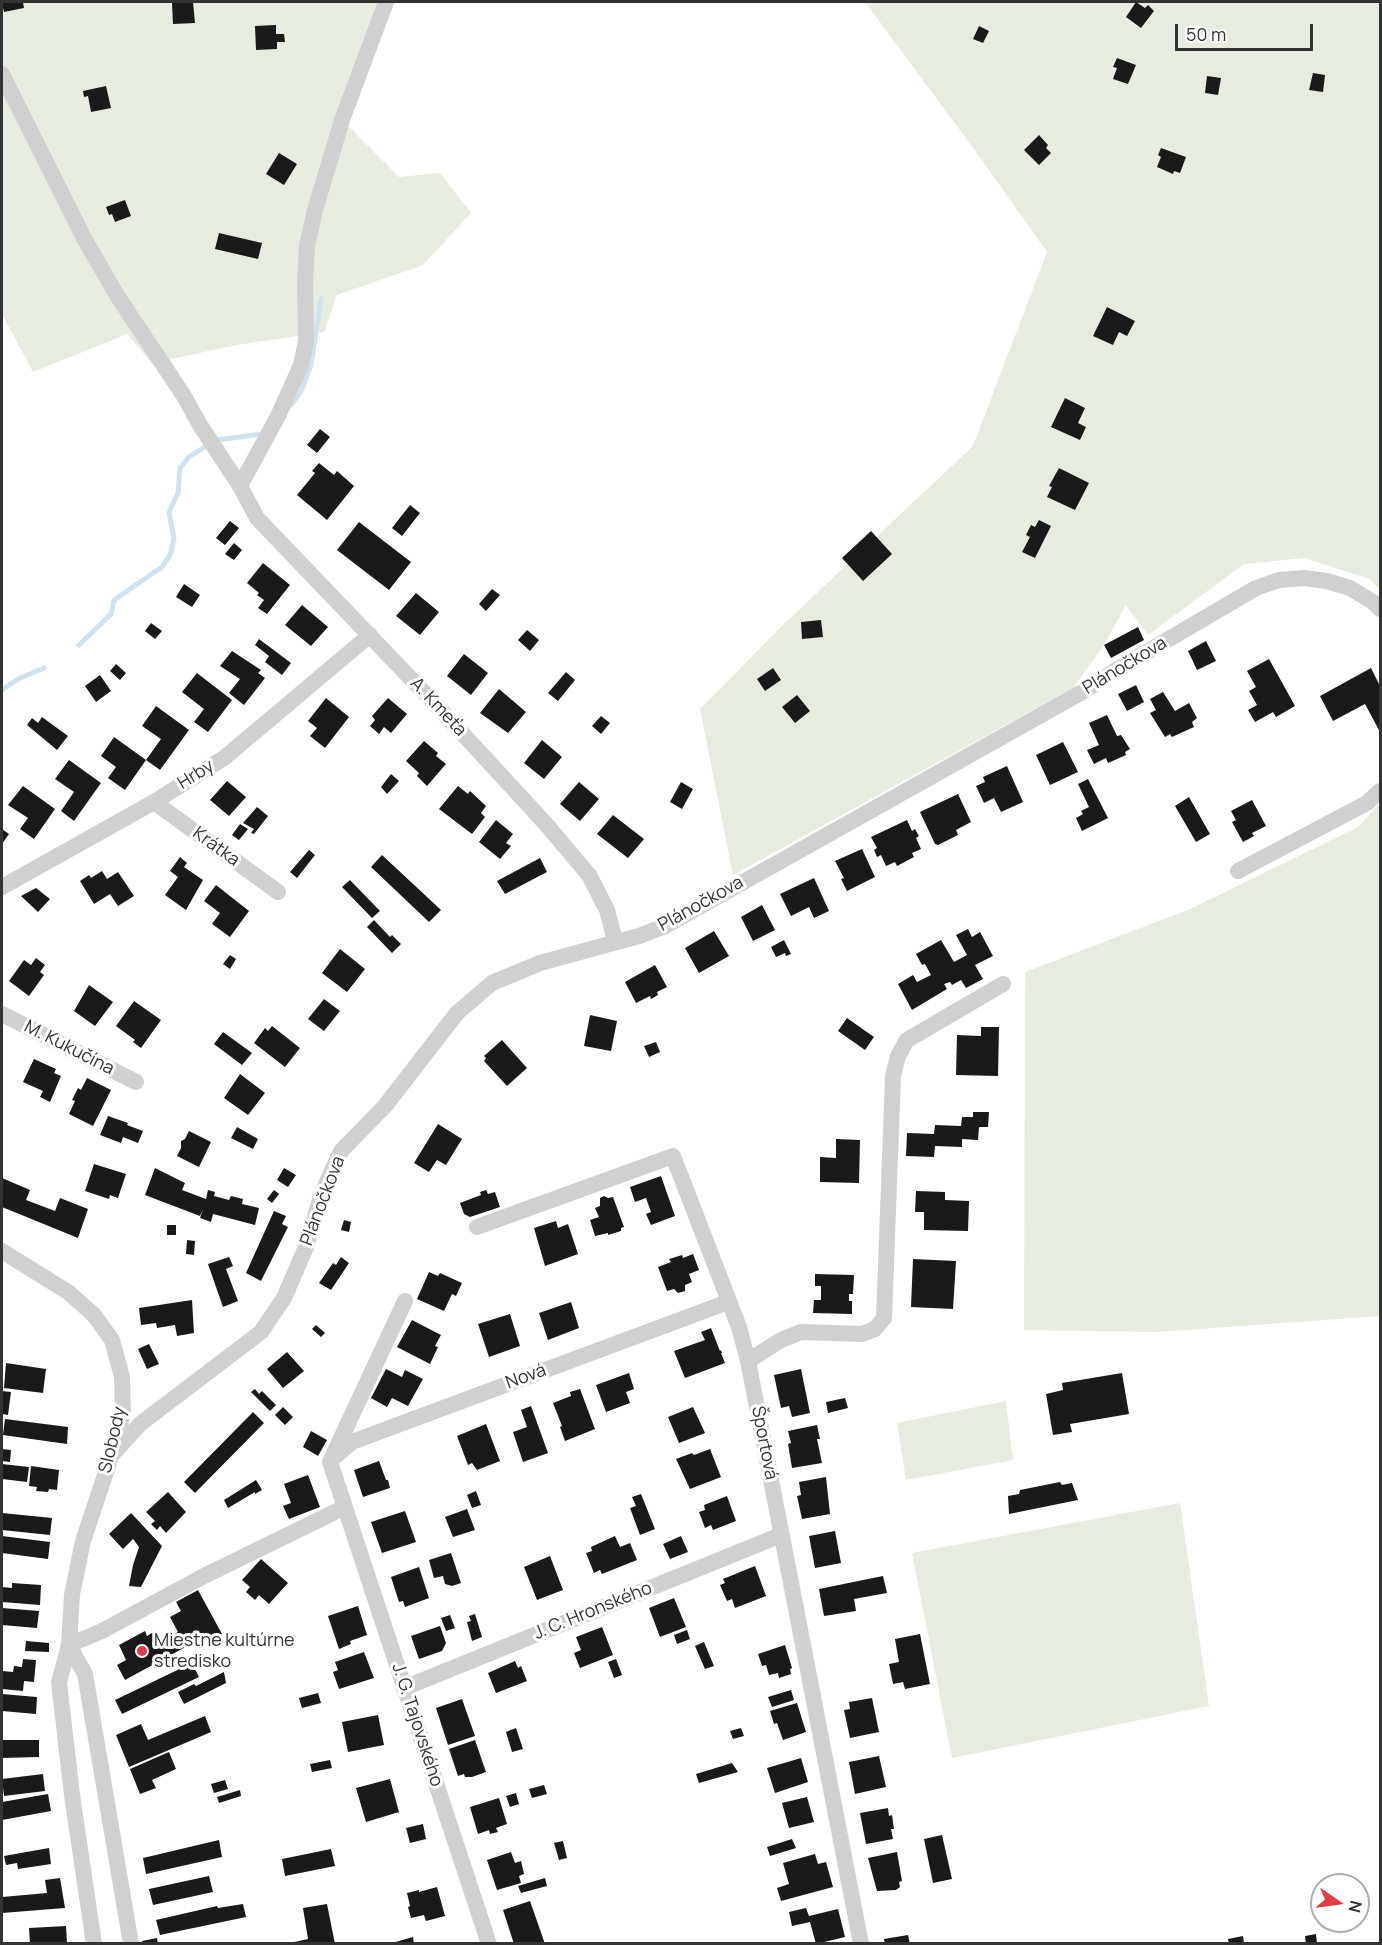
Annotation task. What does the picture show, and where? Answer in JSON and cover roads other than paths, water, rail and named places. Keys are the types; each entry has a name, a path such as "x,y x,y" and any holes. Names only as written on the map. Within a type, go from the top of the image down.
{"street":[{"path":"240,486 278,416 301,365 306,341 305,281 308,246 315,210 343,117 386,2"},
{"name":"A. Kmeťa","path":"2,74 85,240 118,297 240,486 257,518 370,635 530,807 589,875 607,910 615,941"},
{"name":"Plánočkova","path":"112,1455 140,1425 261,1332 284,1298 306,1247 322,1193 341,1151 385,1106 457,1013 492,983 540,963 639,936 665,926 1084,691 1256,588 1279,580 1304,578 1327,581 1350,588 1380,609"},
{"name":"Hrby","path":"2,887 154,802 224,758 370,635"},
{"path":"1238,871 1367,802 1380,791"},
{"name":"Krátka","path":"154,802 278,892"},
{"path":"748,1361 801,1332 862,1334 875,1329 884,1318 893,1076 898,1056 907,1040 1003,984"},
{"name":"M. Kukučína","path":"2,1014 136,1082"},
{"name":"Športová","path":"477,1227 673,1156 739,1327 748,1361 861,1944"},
{"name":"Slobody","path":"2,1251 68,1292 94,1315 112,1340 122,1377 123,1414 81,1551 72,1594 69,1645 59,1682 72,1795 94,1944"},
{"path":"330,1462 405,1301"},
{"name":"Nová","path":"330,1462 351,1442 728,1302"},
{"name":"J. G. Tajovského","path":"330,1462 489,1944"},
{"path":"131,1944 85,1674 69,1645 102,1631 204,1576 345,1506"},
{"name":"J. C. Hronského","path":"404,1688 781,1535"}],"waterway":[{"path":"291,405 301,391 311,365 321,299"},
{"path":"218,440 261,434"},
{"path":"79,645 111,614 114,600 162,567 170,555 174,539 169,512 178,493 180,468 189,457 206,446"},
{"path":"2,690 18,679 44,668"}],"place":[{"name":"Miestne kultúrne stredisko","path":"142,1651"}]}
